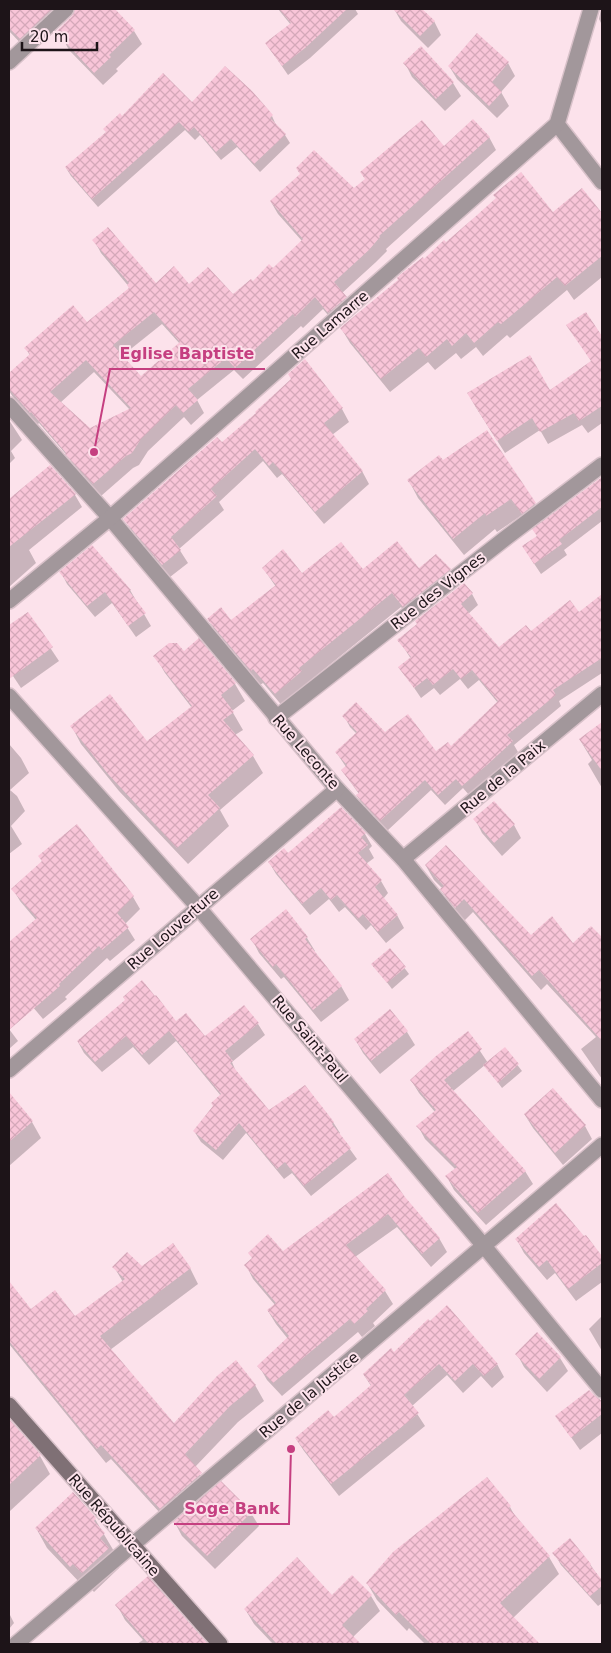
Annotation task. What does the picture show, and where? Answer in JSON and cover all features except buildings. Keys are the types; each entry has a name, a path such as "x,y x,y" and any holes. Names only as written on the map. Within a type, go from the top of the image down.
{"street":[{"path":"9,62 66,9"},
{"path":"591,9 557,124 602,182"},
{"name":"Rue Lamarre","path":"9,601 110,518 557,124"},
{"name":"Rue Leconte","path":"9,405 110,518 276,718 403,859 602,1100"},
{"name":"Rue des Vignes","path":"276,718 507,537 602,466"},
{"name":"Rue de la Paix","path":"403,859 602,694"},
{"name":"Rue Saint-Paul","path":"9,696 198,907 484,1246 602,1390"},
{"name":"Rue Louverture","path":"9,1070 338,789"},
{"name":"Rue de la Justice","path":"16,1644 602,1145"},
{"name":"Rue Républicaine","path":"9,1406 220,1644"}],"place":[{"name":"Eglise Baptiste","path":"94,452"},
{"name":"Soge Bank","path":"291,1449"}]}
